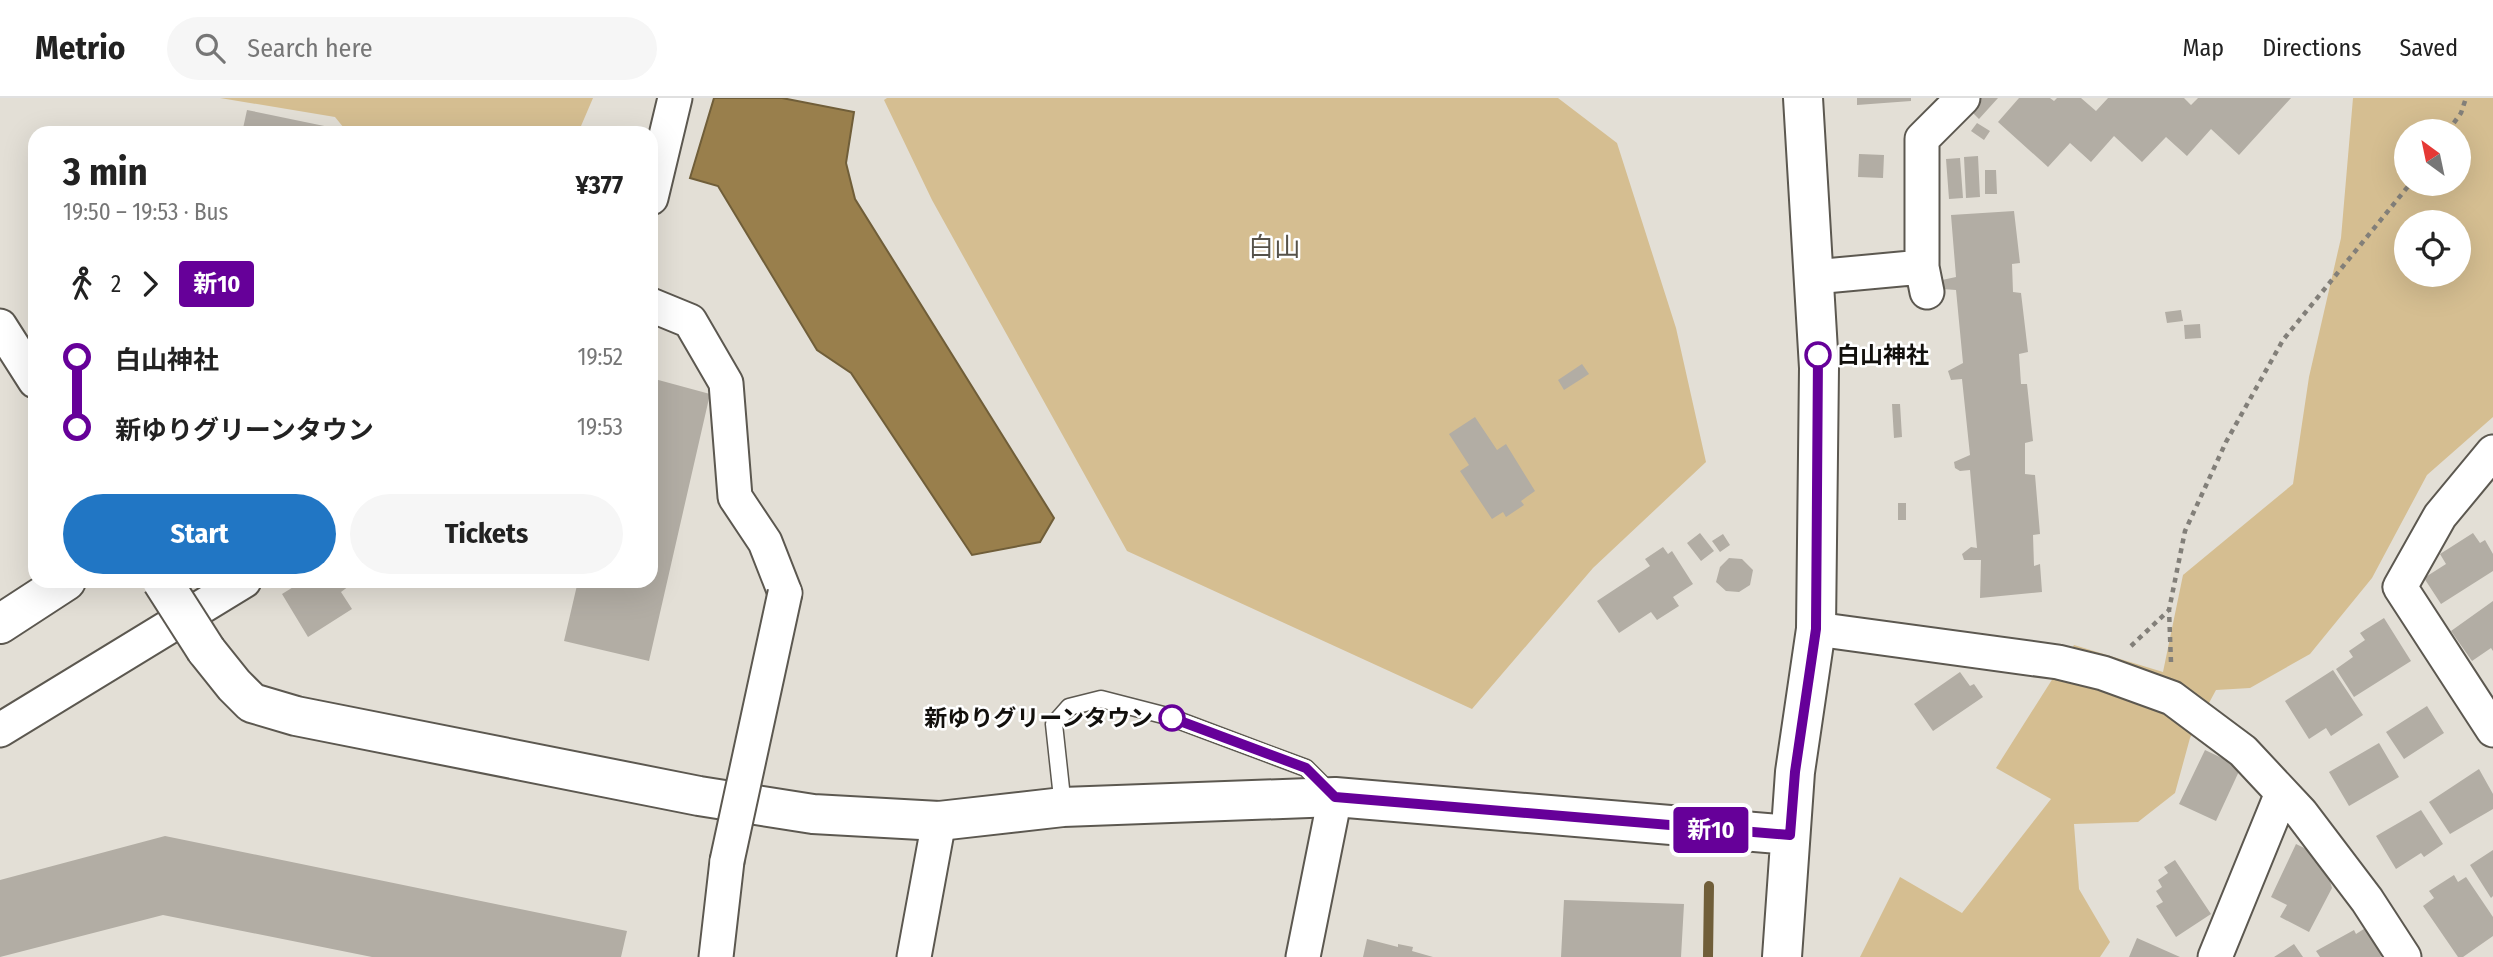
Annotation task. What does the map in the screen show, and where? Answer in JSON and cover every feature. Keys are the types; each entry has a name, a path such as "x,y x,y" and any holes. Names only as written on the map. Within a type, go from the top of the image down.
{"street":[{"path":"658,169 675,98"},
{"path":"1782,957 1795,772 1816,629 1819,368 1802,98"},
{"path":"1814,277 1924,279 1922,139 1963,98"},
{"path":"658,308 690,321 726,383 735,497 765,542 785,593 727,861 716,957"},
{"path":"0,326 28,370"},
{"path":"2492,726 2400,587 2440,516 2493,452"},
{"path":"0,624 55,588"},
{"path":"166,588 206,650 252,703 296,716 699,796 813,814 939,821 1063,807 1335,797 1790,835"},
{"path":"0,730 233,588"},
{"path":"1816,629 2059,662 2103,673 2172,698 2243,751 2301,814 2367,900 2404,957"},
{"path":"2215,957 2282,793"},
{"path":"1304,957 1335,797"},
{"path":"914,957 939,821"}],"lane":[{"path":"1063,807 1054,724 1069,707 1101,699 1167,716 1306,768 1335,797"}],"path":[{"path":"2457,119 2466,98"},
{"path":"2172,698 2169,610 2185,531 2226,442 2283,340 2400,196"},
{"path":"2103,673 2169,610"}],"shaded area":[{"path":"220,98 593,98 581,126 342,126 335,117"},
{"path":"714,98 782,98 854,112 846,163 855,199 1054,518 1040,542 972,555 851,373 817,350 718,186 690,178"},
{"path":"1558,98 1617,143 1676,328 1706,462 1593,568 1472,709 1127,551 932,200 884,100"},
{"path":"2353,98 2493,98 2493,417 2427,475 2372,578 2310,654 2250,688 2216,690 2190,738 2175,793 2138,822 2074,824 2079,889 2110,942 2100,957 1860,957 1900,877 1962,913 2051,799 1996,768 2074,645 2163,672 2183,575 2293,484 2309,377 2341,238"}],"building":[{"path":"1857,98 1911,98 1911,101 1857,105"},
{"path":"1981,98 1998,98 1979,119 1970,110"},
{"path":"2019,98 2050,98 2054,101 2057,98 2081,98 2096,111 2108,98 2184,98 2191,105 2198,98 2291,98 2239,155 2211,129 2187,156 2166,137 2142,162 2114,136 2091,162 2070,143 2048,167 1998,122"},
{"path":"247,110 324,126 244,126"},
{"path":"1977,123 1990,131 1984,140 1971,131"},
{"path":"1859,154 1884,155 1883,178 1858,177"},
{"path":"1978,156 1980,197 1966,198 1964,157"},
{"path":"1960,158 1963,198 1949,199 1946,159"},
{"path":"1985,170 1996,170 1997,194 1985,194"},
{"path":"2014,211 2020,263 2012,264 2013,292 2021,293 2028,352 2019,354 2021,384 2027,384 2033,441 2025,443 2025,474 2035,475 2040,534 2033,535 2034,566 2040,564 2042,592 1980,598 1981,560 1964,560 1962,554 1971,547 1977,548 1970,470 1960,471 1955,468 1954,462 1970,455 1962,379 1951,380 1948,371 1963,363 1956,290 1943,289 1941,286 1942,280 1956,277 1951,215"},
{"path":"2181,310 2183,321 2167,323 2165,312"},
{"path":"2200,324 2201,338 2185,339 2184,325"},
{"path":"1582,364 1589,374 1564,390 1558,380"},
{"path":"658,380 710,394 649,661 564,641 576,588 658,588"},
{"path":"1892,404 1900,404 1902,437 1894,438"},
{"path":"1475,417 1497,450 1506,444 1535,491 1521,501 1524,505 1506,517 1503,512 1492,519 1460,471 1469,465 1449,434"},
{"path":"1898,503 1906,503 1906,520 1898,520"},
{"path":"1700,533 1714,551 1701,561 1687,543"},
{"path":"2473,533 2480,543 2485,540 2493,554 2493,571 2441,604 2424,578 2446,564 2440,554"},
{"path":"1723,534 1730,545 1720,552 1712,541"},
{"path":"1663,547 1668,554 1672,551 1693,584 1673,597 1679,606 1657,620 1651,612 1619,633 1597,601 1650,566 1645,559"},
{"path":"1729,558 1742,559 1753,570 1750,585 1739,592 1726,591 1716,582 1720,567"},
{"path":"292,588 346,588 341,592 352,609 308,637 282,594"},
{"path":"2493,601 2493,651 2491,648 2472,661 2451,631"},
{"path":"2384,618 2411,661 2354,697 2336,669 2353,657 2349,651 2365,640 2360,633"},
{"path":"2333,670 2363,715 2331,736 2326,728 2309,739 2285,701"},
{"path":"1960,672 1970,686 1974,684 1983,697 1933,731 1914,704"},
{"path":"2427,706 2444,733 2404,759 2386,732"},
{"path":"2379,743 2399,777 2349,806 2329,772"},
{"path":"2205,750 2241,767 2216,821 2179,804"},
{"path":"2479,769 2493,794 2493,809 2450,834 2429,802"},
{"path":"2421,810 2443,844 2424,857 2421,853 2396,869 2376,836"},
{"path":"165,836 627,931 621,957 372,957 163,915 0,957 0,880"},
{"path":"2296,844 2323,857 2332,888 2309,932 2280,917 2287,905 2271,897"},
{"path":"2493,850 2493,896 2491,898 2470,865"},
{"path":"2175,860 2211,914 2176,937 2156,906 2163,902 2156,891 2162,887 2158,880 2168,873 2164,867"},
{"path":"2454,875 2458,882 2466,877 2493,917 2493,936 2463,957 2458,957 2423,906 2434,898 2429,891"},
{"path":"1564,900 1684,904 1681,957 1561,957"},
{"path":"2367,927 2385,954 2380,957 2320,957 2316,951 2354,930 2356,934"},
{"path":"2137,938 2180,957 2129,957"},
{"path":"1367,939 1398,947 1398,944 1413,947 1412,951 1433,957 1363,957"},
{"path":"2294,944 2303,957 2274,957"}],"waterway":[{"path":"1708,957 1709,886"}],"bus line":[{"name":"新10","path":"1172,718 1306,768 1335,797 1790,835 1795,772 1816,629 1818,355"}],"place":[{"name":"白山神社","path":"1818,355"},
{"name":"新ゆりグリーンタウン","path":"1172,718"}],"district":[{"name":"白山","path":"1274,247"}]}
